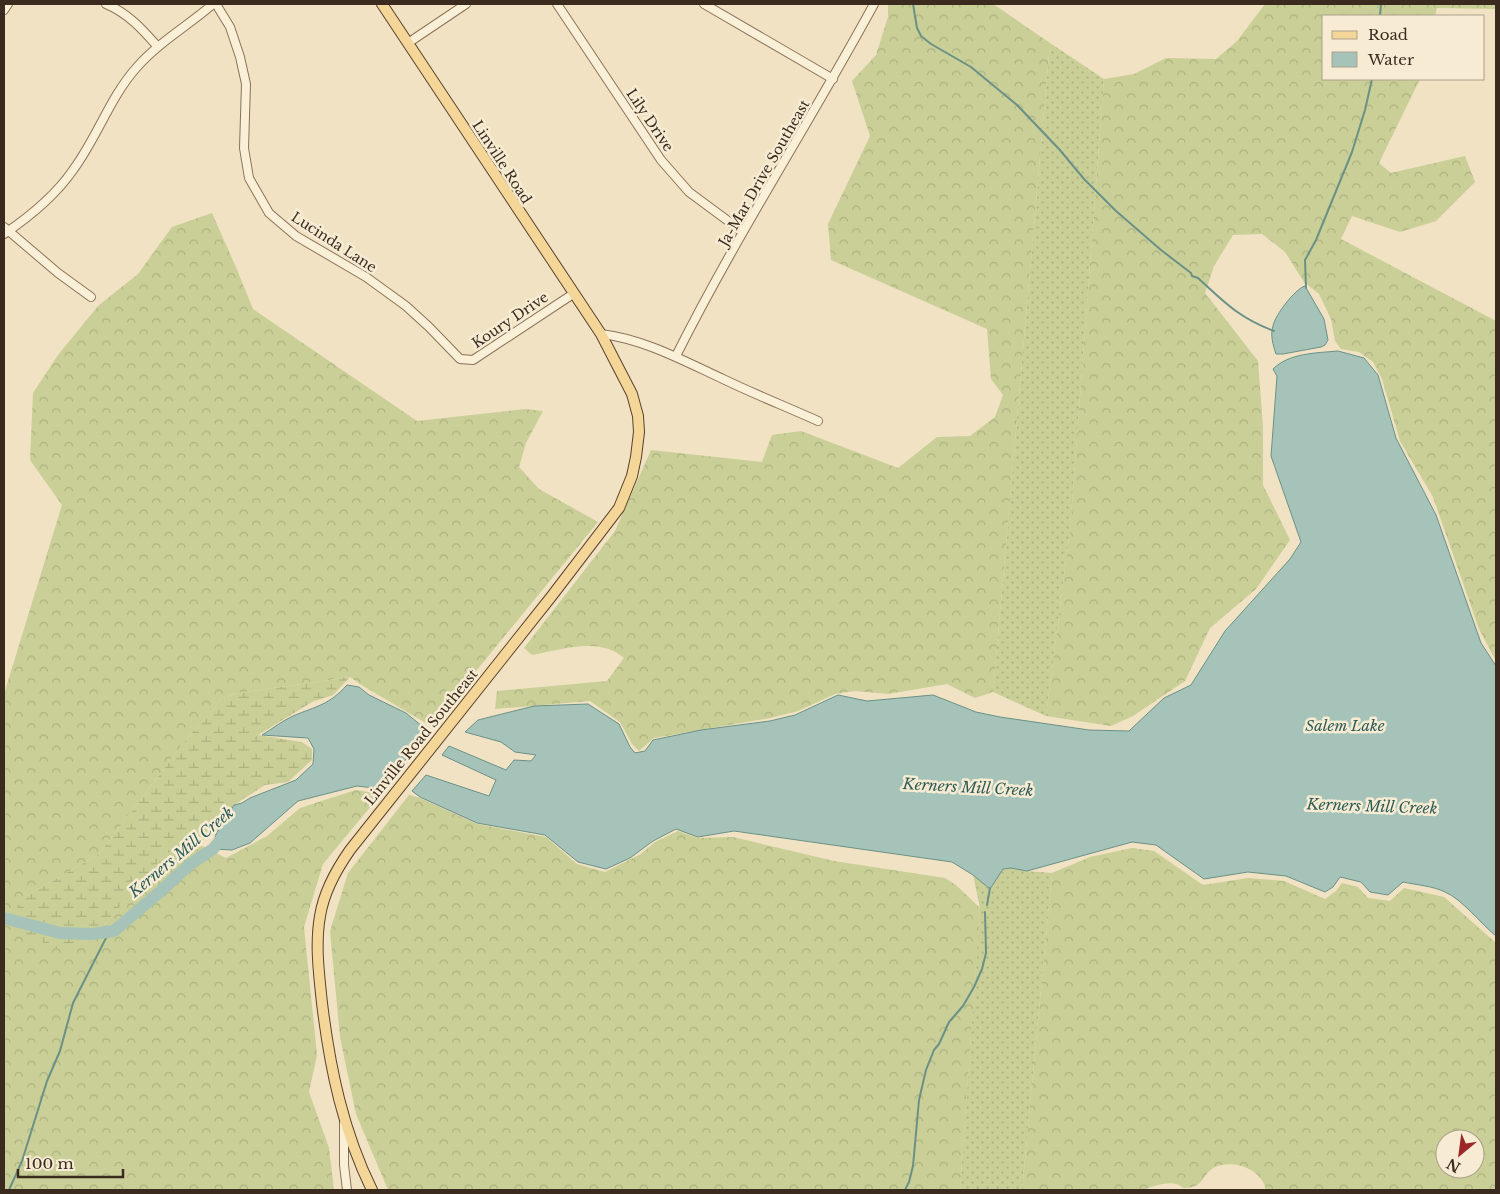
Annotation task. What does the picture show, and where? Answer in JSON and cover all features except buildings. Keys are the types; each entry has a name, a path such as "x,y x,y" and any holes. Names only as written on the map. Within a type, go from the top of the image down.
{"main road":[{"name":"Linville Road","path":"382,4 600,334"},
{"name":"Linville Road Southeast","path":"372,1190 358,1160 344,1122 329,1051 318,965 319,927 326,893 336,872 350,850 551,597 610,521 625,497 637,451 638,416 629,385 600,334"}],"street":[{"path":"4,10 8,4"},
{"path":"106,4 135,22 158,48"},
{"path":"91,298 5,231 52,194 73,170 119,93 137,67 158,48 215,4"},
{"name":"Lucinda Lane","path":"215,4 232,35 240,57 246,84 244,148 249,178 269,212 296,236 366,278 406,306 460,359"},
{"path":"408,43 466,4"},
{"name":"Lily Drive","path":"557,4 661,160 689,192 743,232"},
{"path":"704,4 833,79"},
{"name":"Ja-Mar Drive Southeast","path":"676,356 743,232 833,79 874,4"},
{"name":"Koury Drive","path":"460,359 473,360 573,294"},
{"path":"600,334 619,336 676,356 724,380 818,421"},
{"path":"344,1122 344,1165 347,1190"}],"green space":[{"path":"888,4 993,4 1050,43 993,692 975,698 947,684 888,694 855,691 835,694 798,711 770,718 654,738 639,751 632,744 620,722 590,701 495,709 497,691 607,681 624,658 614,651 592,646 580,646 532,655 524,648 615,531 651,450 762,462 772,435 801,431 898,468 937,437 970,436 995,417 1003,395 991,379 987,329 831,260 828,224 870,136 852,81 876,55 888,17"},
{"path":"1265,4 1496,4 1496,9 1437,8 1435,15 1322,15 1322,80 1420,80 1379,163 1391,173 1465,156 1475,182 1436,221 1400,232 1352,216 1341,239 1496,321 1496,661 1479,629 1433,497 1400,441 1382,379 1373,362 1359,352 1341,349 1335,341 1331,319 1319,294 1304,282 1285,252 1262,234 1233,235 1214,266 1205,293 1258,361 1263,426 1263,485 1290,540 1256,589 1210,628 1185,681 1133,716 1111,726 1046,716 1070,529 1104,79 1134,74 1166,58 1216,59 1237,41"},
{"path":"1050,43 1104,79 1070,529 1046,716 993,692"},
{"path":"212,213 253,309 417,421 525,409 543,411 526,443 519,467 539,489 598,522 431,726 350,677 238,693 220,699 216,707 188,737 99,854 23,898 87,945 166,853 176,852 196,843 226,858 267,836 300,808 356,790 381,794 323,864 304,927 317,1055 309,1092 329,1148 334,1190 4,1190 4,694 62,505 30,460 33,393 58,355 98,306 138,274 172,227"},
{"path":"350,677 333,695 312,702 258,735 302,742 312,749 312,760 288,782 265,785 234,805 219,829 212,836 176,852 166,853 87,945 57,949 6,925 23,898 99,854 188,737 216,707 220,699 238,693"},
{"path":"409,795 420,798 477,824 546,837 577,864 605,872 641,854 655,842 678,831 698,838 733,837 834,861 945,878 956,885 980,908 960,1190 388,1190 356,1114 340,1037 330,931 348,873"},
{"path":"1132,848 1154,851 1203,885 1248,878 1284,881 1325,899 1336,891 1342,883 1358,887 1368,898 1390,901 1404,888 1444,897 1496,943 1496,1190 1266,1190 1259,1176 1253,1171 1230,1164 1215,1167 1196,1186 1183,1188 1169,1183 1143,1190 1022,1190 1052,873 1090,857"},
{"path":"1011,868 1052,873 1022,1190 960,1190 980,908 973,875 990,889 1003,869"}],"water":[{"path":"1305,286 1324,319 1328,340 1321,347 1276,354 1272,336 1275,321 1281,309 1291,297"},
{"name":"Salem Lake","path":"1338,351 1364,358 1378,375 1396,438 1436,515 1481,643 1496,666 1496,936 1458,900 1435,888 1403,882 1388,895 1370,892 1361,882 1340,877 1333,887 1325,892 1286,876 1248,872 1204,879 1156,845 1132,842 1027,871 1011,868 1003,869 990,889 973,875 952,862 734,831 698,837 676,829 653,841 630,858 606,869 578,862 545,835 477,823 420,797 412,791 426,775 489,796 496,780 442,755 449,746 506,770 514,760 531,761 536,755 515,752 501,742 465,732 478,720 534,706 588,704 619,724 635,753 645,751 653,740 701,730 770,721 795,715 838,695 867,701 933,695 976,712 1000,717 1089,730 1129,731 1164,698 1191,685 1225,631 1290,559 1301,542 1271,456 1277,376 1273,369 1279,364 1295,357 1312,353"},
{"path":"347,685 359,687 369,695 406,713 423,727 426,733 383,789 357,786 298,801 250,843 232,850 213,849 216,834 234,805 296,780 313,764 314,749 308,738 262,735 289,718 328,701"}],"waterway":[{"path":"913,4 917,28 921,36 931,44 971,67 1017,105 1059,149 1084,179 1116,211 1191,273 1192,276 1198,278 1241,315 1274,331"},
{"path":"1380,15 1381,4"},
{"path":"1306,288 1305,260 1316,240 1352,152 1372,80"},
{"name":"Kerners Mill Creek","path":"4,918 60,933 92,934 114,931 189,865 213,849 223,837"},
{"path":"987,905 990,888"},
{"path":"905,1190 913,1166 919,1100 926,1070 949,1022 963,1006 982,969 986,953 985,912"},
{"path":"9,1190 22,1161 47,1081 60,1051 73,1003 106,938 114,931"}]}
